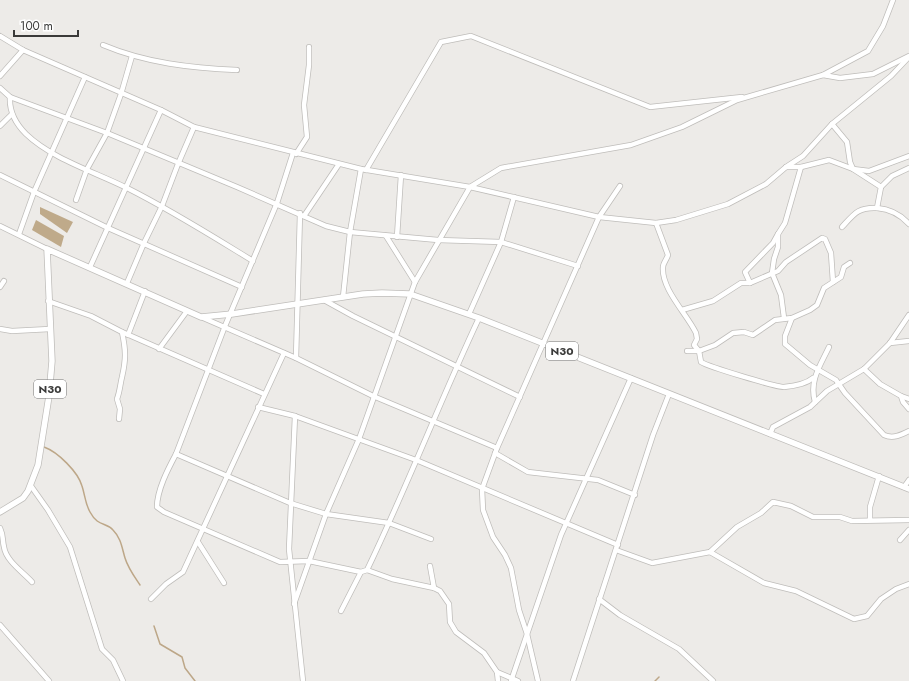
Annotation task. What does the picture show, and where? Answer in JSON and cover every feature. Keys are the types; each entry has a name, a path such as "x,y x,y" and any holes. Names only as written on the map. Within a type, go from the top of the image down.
{"main road":[{"name":"N30","path":"0,512 23,498 31,486 38,464 49,396 52,361 48,301 47,248 202,317 232,314 343,297 382,293 410,294 469,314 907,488"}],"street":[{"path":"294,604 326,514 359,438 415,282 470,187 501,168 631,145 682,127 751,96 823,75 868,51 883,26 893,0"},
{"path":"0,36 23,50 121,94 162,110 194,127 294,154 364,170 470,187 599,216 656,223 676,220 728,204 766,184 786,167 803,156 832,124 891,76 909,57"},
{"path":"343,297 350,232 364,170 377,155 386,134 441,42 472,36 650,107 751,96"},
{"path":"103,45 132,56 179,66 237,70"},
{"path":"309,47 309,65 304,105 306,137 294,154 277,203 226,326 157,500 157,507 164,512 280,562 289,563 310,560 361,572 367,570 392,579 434,588 440,591 449,604 450,622 456,632 484,654 497,672 511,680 518,681"},
{"path":"0,76 23,50"},
{"path":"76,200 87,169 107,133 121,94 132,56"},
{"path":"823,75 840,78 873,74 909,57"},
{"path":"18,234 34,192 85,77"},
{"path":"0,88 10,97 107,133 178,164 277,203 326,226 350,232 386,236 438,240 501,242 578,266"},
{"path":"10,97 10,108 14,120 27,134 51,153 162,206 253,261"},
{"path":"90,267 162,110"},
{"path":"0,126 12,114"},
{"path":"832,124 847,142 850,162 853,169"},
{"path":"127,283 162,206 194,127"},
{"path":"853,169 869,171 909,156"},
{"path":"786,167 801,168 829,160 853,169 881,187"},
{"path":"296,358 297,304 302,214 339,164"},
{"path":"750,283 745,272 773,244 785,223 801,168"},
{"path":"877,208 881,187 892,176 909,168"},
{"path":"0,175 108,228 242,287"},
{"path":"397,237 401,175"},
{"path":"538,681 527,634 519,610 511,568 505,555 493,537 483,510 482,489 496,451 544,345 599,216 620,186"},
{"path":"469,314 501,242 514,197"},
{"path":"842,227 854,213 864,208 886,208 901,215 909,224"},
{"path":"656,223 668,255 663,266 669,290 696,333 697,339 694,345 699,351 701,362 706,365 784,387 808,383 819,368 829,347"},
{"path":"0,226 47,248"},
{"path":"778,234 778,247 774,258 772,273 781,295 784,318"},
{"path":"386,236 415,282"},
{"path":"682,310 713,301 741,283 750,283 778,271 786,262 822,238 825,239 831,252 833,282"},
{"path":"687,351 699,351 715,345 733,333 744,332 754,335 766,325 784,318 792,318 817,305 824,288 841,276 844,267 850,263"},
{"path":"0,287 4,281"},
{"path":"128,335 145,291"},
{"path":"324,300 396,337 520,397"},
{"path":"48,301 91,316 159,349 264,394"},
{"path":"159,349 187,311"},
{"path":"770,434 773,427 785,422 827,392 864,369 890,343 909,315"},
{"path":"202,317 226,326 296,358 373,396 432,420 496,451 528,472 586,479 611,484 635,495"},
{"path":"367,570 389,523 456,366 479,318"},
{"path":"792,318 785,336 785,344 810,365 819,368 841,384 845,392 884,435 888,437 900,436 909,431"},
{"path":"0,329 12,331 50,329"},
{"path":"119,419 120,409 117,399 125,367 126,351 122,332"},
{"path":"890,343 909,341"},
{"path":"151,599 166,584 183,572 284,353"},
{"path":"864,369 880,384 909,399"},
{"path":"511,680 561,535 568,523 631,378"},
{"path":"813,378 812,394 815,402"},
{"path":"573,681 599,599 635,495 653,435 669,394"},
{"path":"901,396 903,402 909,409"},
{"path":"258,407 295,416 416,460 482,489 568,523 617,548 652,563 710,552 737,527 761,513 773,502 791,506 813,517 840,517 852,520 909,520"},
{"path":"295,416 290,503 289,563 303,681"},
{"path":"176,454 226,477 290,503 326,514 389,523 431,539"},
{"path":"870,520 870,507 879,476"},
{"path":"907,488 909,480"},
{"path":"31,486 48,510 70,547 102,649 112,660 123,681"},
{"path":"0,528 4,537 4,547 8,557 32,582"},
{"path":"900,540 909,530"},
{"path":"198,542 224,583"},
{"path":"710,552 764,583 796,591 854,619 867,616 882,599 896,589 909,584"},
{"path":"430,566 434,588"},
{"path":"341,611 361,572"},
{"path":"599,599 620,615 679,649 713,681"},
{"path":"0,625 49,681"},
{"path":"497,672 498,681"}],"shaded area":[{"path":"40,207 73,222 67,233 40,214"},
{"path":"36,220 64,236 61,247 32,230"}],"waterway":[{"path":"44,447 55,453 72,469 80,481 90,512 96,520 116,533 131,572 140,585"},
{"path":"154,626 160,644 182,657 185,668 195,681"},
{"path":"655,681 659,677"}]}
